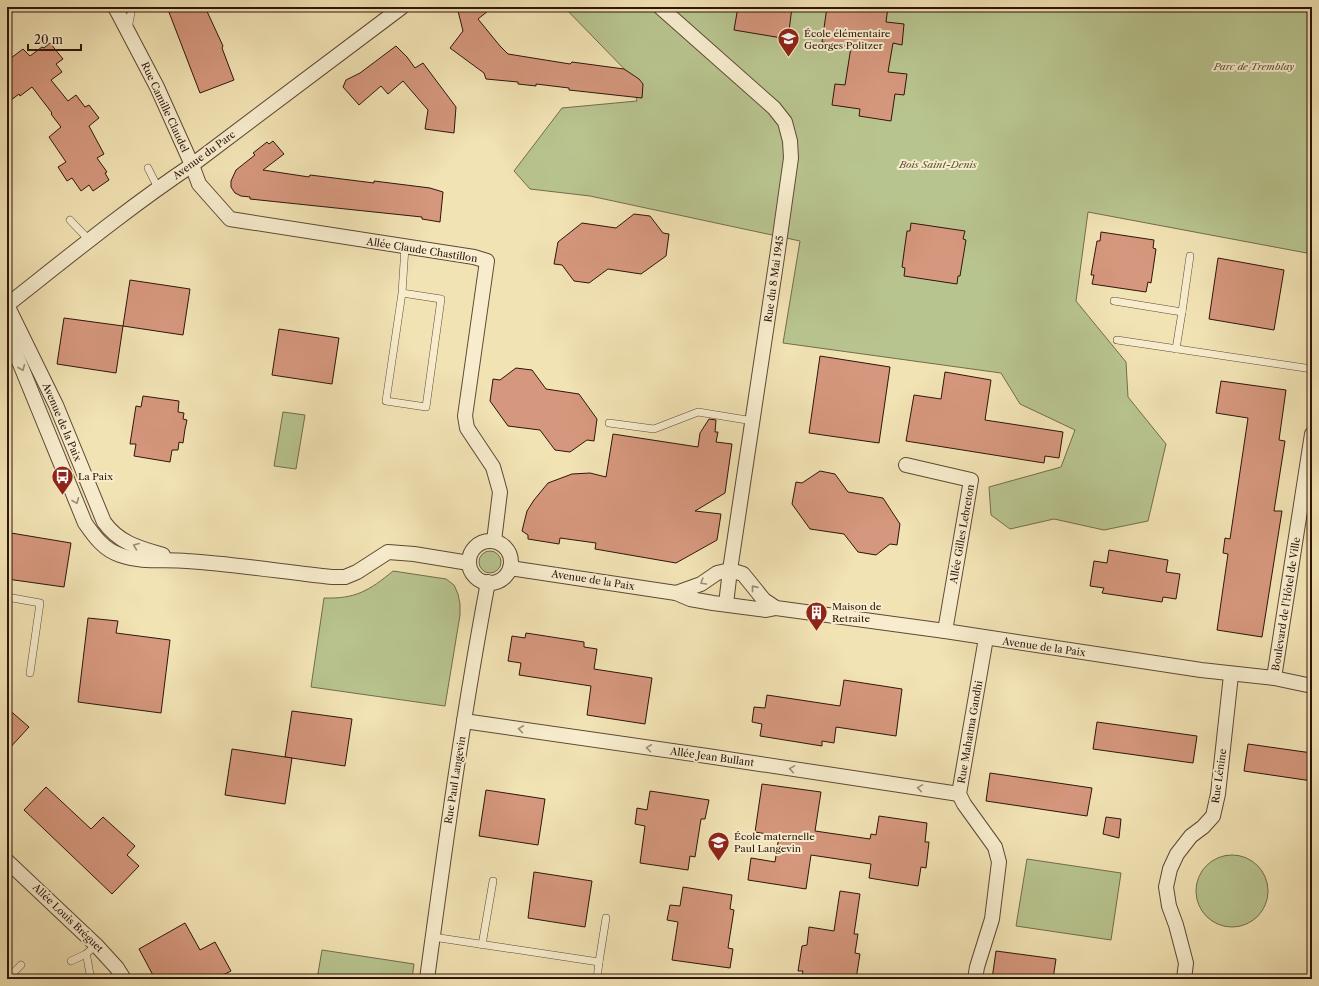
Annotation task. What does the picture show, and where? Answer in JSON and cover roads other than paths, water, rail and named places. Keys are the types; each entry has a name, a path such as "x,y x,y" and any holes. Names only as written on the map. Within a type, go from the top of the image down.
{"street":[{"name":"Rue Camille Claudel","path":"115,7 157,87 192,165"},
{"name":"Avenue du Parc","path":"7,305 88,240 158,188 192,165 402,7"},
{"name":"Rue du 8 Mai 1945","path":"660,7 774,108 785,122 790,141 791,158 726,604"},
{"name":"Allée Claude Chastillon","path":"192,165 200,184 230,219 474,257 487,261 465,416 467,428 493,467 500,492 494,541"},
{"name":"Avenue de la Paix","path":"7,305 56,405 104,522 114,534 133,546 186,561"},
{"name":"Avenue de la Paix","path":"7,332 85,523 94,537 111,551 120,555 145,560 186,561 332,577 345,576 357,572 388,552 414,554 469,563"},
{"name":"Boulevard de l'Hôtel de Ville","path":"1274,678 1312,434"},
{"name":"Allée Gilles Lebreton","path":"906,465 971,480 945,631"},
{"path":"486,541 494,541 501,544 510,555 510,568 504,577 494,582 488,582 477,578 473,574 469,563 470,556 473,549 479,544 486,541"},
{"name":"Avenue de la Paix","path":"510,568 676,592 690,599 766,610 776,608 945,631 1231,675 1274,678 1312,686"},
{"name":"Avenue de la Paix","path":"676,592 701,584 717,573 730,570"},
{"path":"730,570 742,574 764,600 776,608"},
{"name":"Rue Paul Langevin","path":"427,979 464,721 488,582"},
{"name":"Rue Mahatma Gandhi","path":"975,979 977,967 992,919 999,862 995,847 964,804 959,794 986,638"},
{"name":"Rue Lénine","path":"1184,979 1186,963 1176,925 1169,906 1166,887 1170,869 1177,854 1191,836 1203,827 1213,816 1218,794 1231,675"},
{"name":"Allée Jean Bullant","path":"464,721 959,794"},
{"name":"Allée Louis Bréguet","path":"7,861 96,945 117,968 124,979"}],"lane":[{"path":"128,31 132,7"},
{"path":"148,168 158,188"},
{"path":"70,220 88,240"},
{"path":"402,293 441,299 426,407 386,401 402,293 405,247"},
{"path":"1176,349 1190,256"},
{"path":"1114,301 1182,312"},
{"path":"1117,340 1312,368"},
{"path":"609,423 654,429 698,412 753,421"},
{"path":"7,597 40,603 30,672"},
{"path":"482,945 493,881"},
{"path":"597,979 606,918"},
{"path":"433,938 599,962"},
{"path":"71,961 86,954 96,945"},
{"path":"86,954 88,959 89,974 92,979"},
{"path":"11,979 14,972 21,965"}],"place":[{"name":"École élémentaire Georges Politzer","path":"788,58"},
{"name":"La Paix","path":"62,496"},
{"name":"Maison de Retraite","path":"817,632"},
{"name":"École maternelle Paul Langevin","path":"718,862"}],"park label":[{"name":"Parc de Tremblay","path":"1254,66"},
{"name":"Bois Saint-Denis","path":"938,164"}]}
